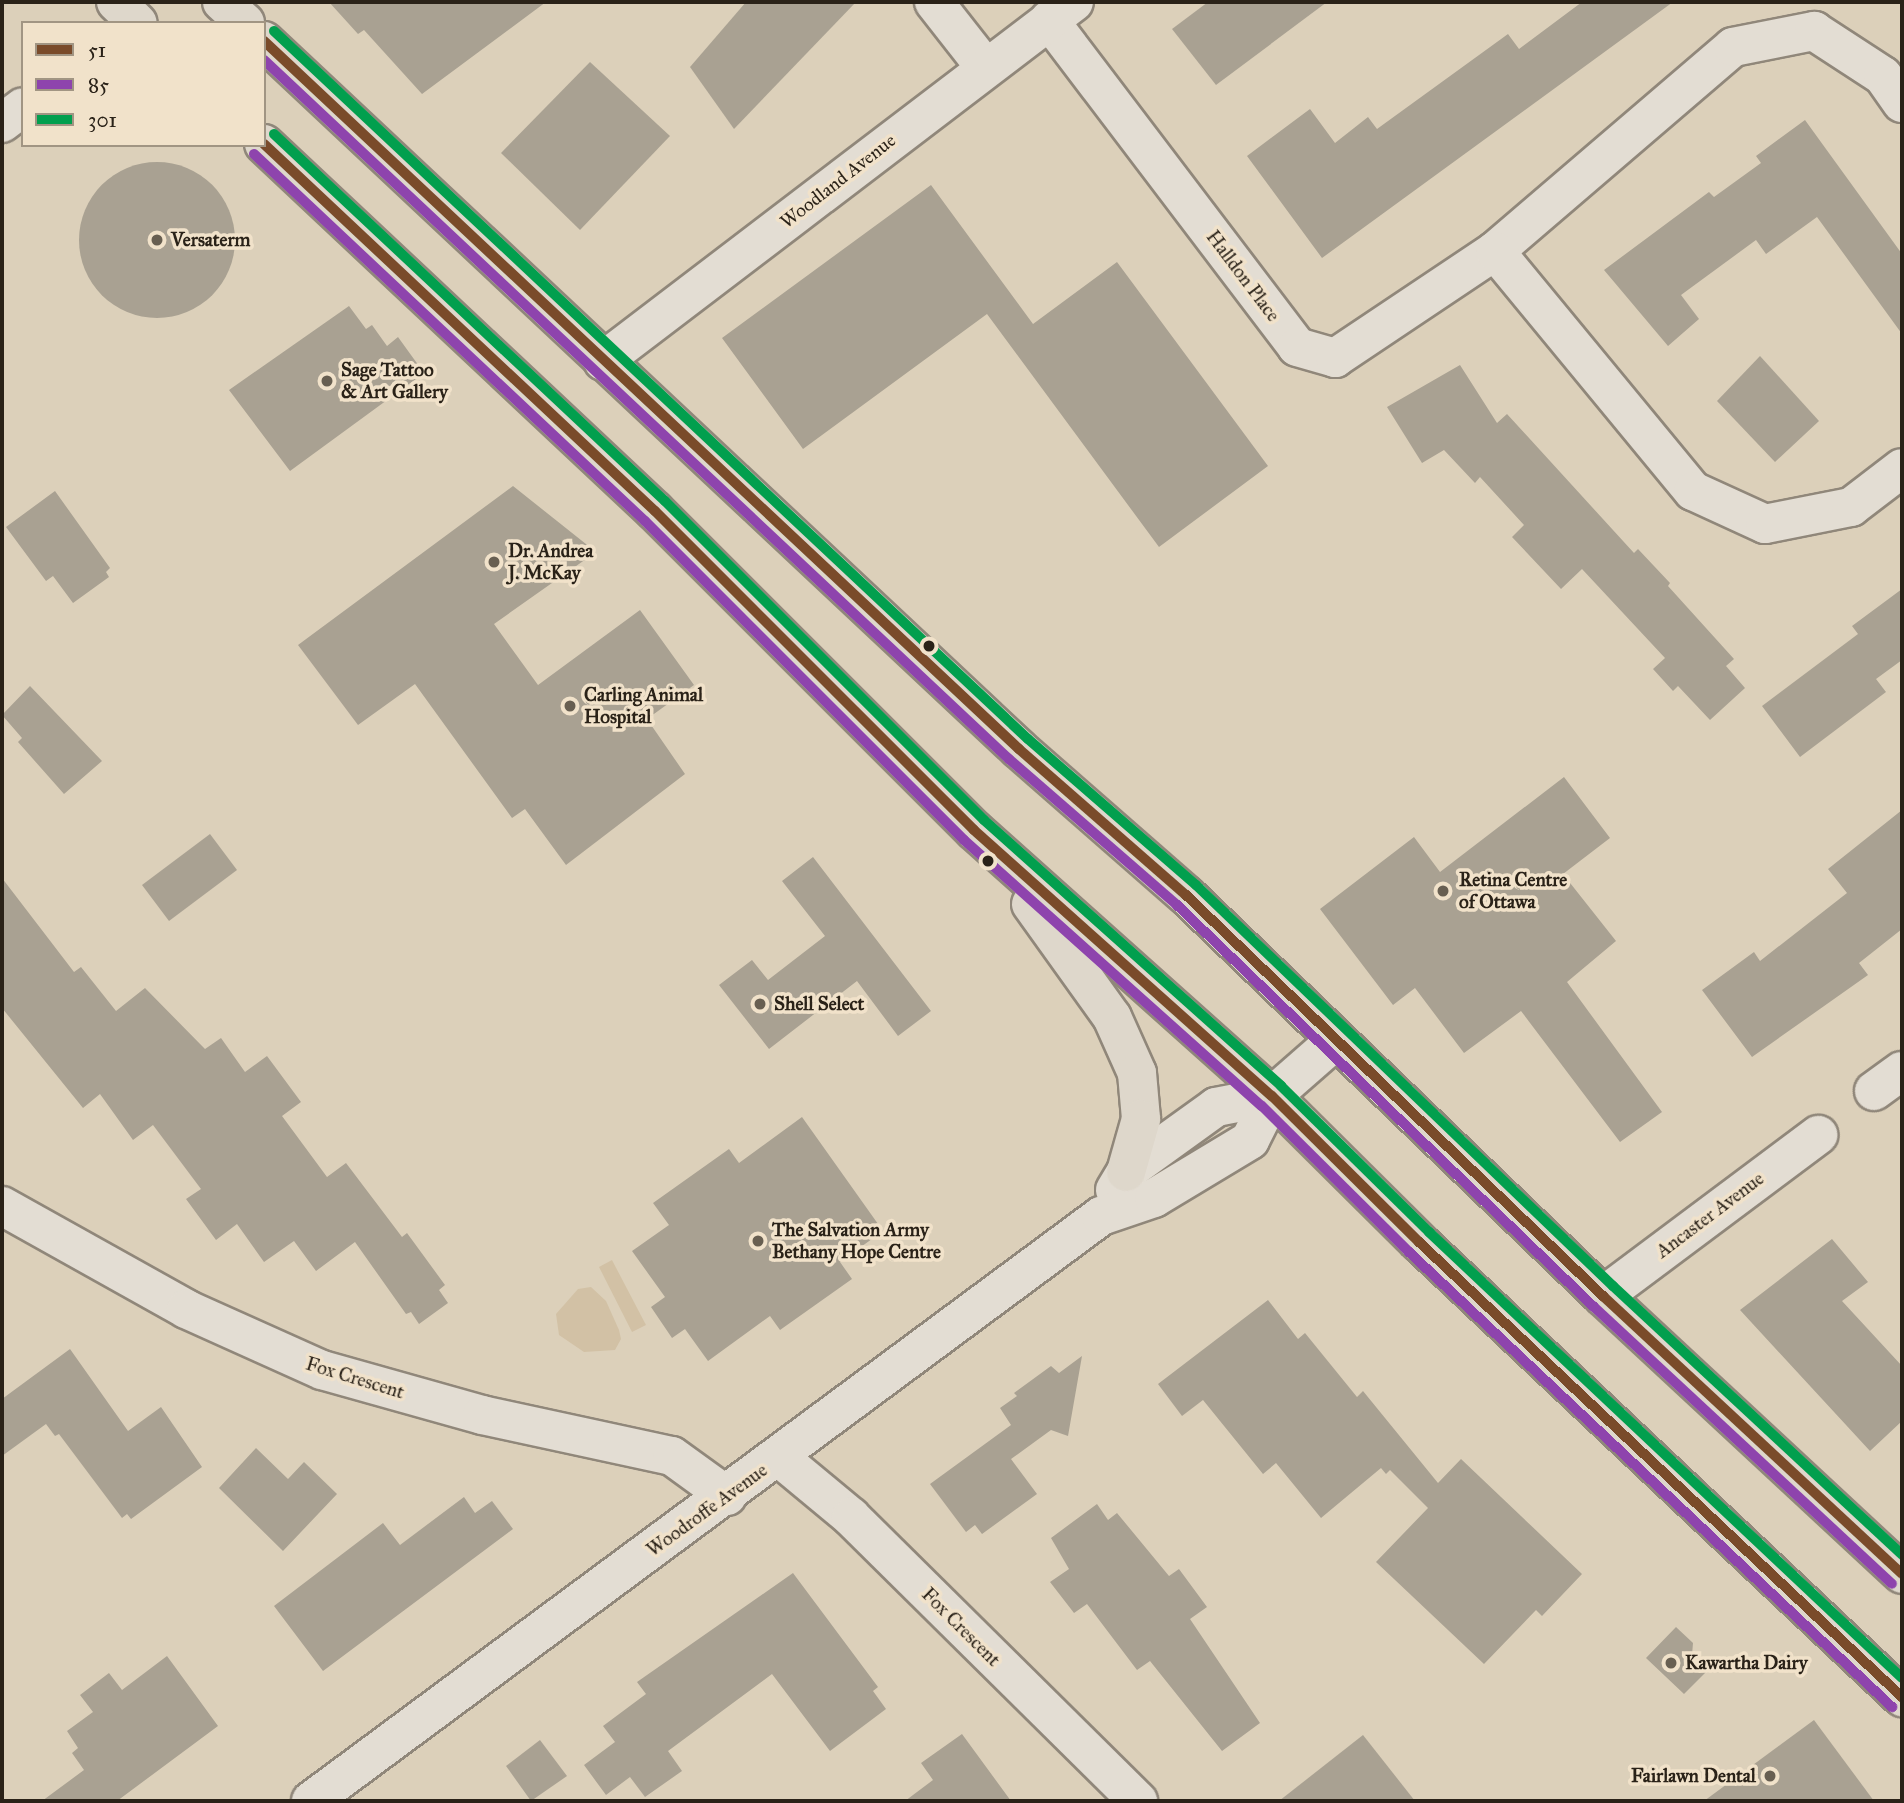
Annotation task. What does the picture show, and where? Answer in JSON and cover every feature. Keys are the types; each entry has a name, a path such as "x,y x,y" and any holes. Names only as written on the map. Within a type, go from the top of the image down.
{"main road":[{"path":"222,2 242,21"},
{"path":"266,43 1019,749 1186,895 1603,1296 1902,1574"},
{"path":"266,146 655,511 974,831 1272,1096 1419,1242 1902,1697"},
{"path":"974,831 1084,975 1127,1046 1142,1094 1137,1143 1126,1171"}],"street":[{"path":"934,2 985,67"},
{"name":"Woodland Avenue","path":"603,361 1061,11"},
{"name":"Halldon Place","path":"1061,11 1297,347 1335,358 1495,251 1732,47 1814,31 1883,76 1902,103"},
{"path":"2,123 21,109"},
{"path":"1495,251 1693,491 1765,524 1852,507 1902,468"},
{"path":"1272,1096 1336,1040"},
{"name":"Woodroffe Avenue","path":"1101,1216 1126,1171 1216,1107 1272,1096"},
{"name":"Woodroffe Avenue","path":"311,1801 780,1458 1101,1216 1154,1198 1250,1140 1272,1096"},
{"name":"Ancaster Avenue","path":"1603,1296 1818,1135"},
{"name":"Fox Crescent","path":"3,1211 186,1308 321,1370 482,1415 671,1456 727,1496"},
{"name":"Fox Crescent","path":"780,1458 850,1517 1138,1801"}],"shaded area":[{"path":"612,1260 646,1325 632,1332 599,1267"},
{"path":"591,1287 606,1301 619,1330 621,1339 615,1350 584,1352 559,1335 556,1314 578,1289"}],"building":[{"path":"329,2 546,2 422,94 364,30 358,34"},
{"path":"746,2 856,2 734,129 690,67"},
{"path":"1208,2 1327,2 1216,85 1172,29"},
{"path":"1582,2 1673,2 1322,258 1247,156 1310,109 1335,143 1368,117 1377,129 1508,34 1519,49"},
{"path":"590,62 670,136 580,230 501,153"},
{"path":"1805,120 1902,254 1902,334 1817,217 1766,254 1756,240 1681,295 1699,319 1668,346 1604,270 1709,192 1714,197 1761,163 1756,156"},
{"name":"Versaterm","path":"157,162 187,168 212,185 229,210 235,240 229,270 212,295 187,312 157,318 127,312 102,295 85,270 79,240 85,210 102,185 127,168"},
{"path":"931,185 1033,324 1117,262 1268,466 1159,547 987,314 803,449 722,338"},
{"name":"Sage Tattoo & Art Gallery","path":"349,306 366,329 372,325 387,346 398,337 424,373 290,471 229,390"},
{"path":"1760,356 1819,421 1775,462 1717,401"},
{"path":"1460,365 1497,423 1507,414 1634,553 1638,549 1670,583 1668,586 1734,659 1726,666 1745,688 1710,720 1678,686 1673,691 1653,669 1665,658 1582,569 1561,589 1512,537 1524,525 1480,477 1475,483 1444,450 1422,463 1387,407"},
{"path":"513,486 596,552 494,624 538,685 640,610 694,685 647,719 685,774 566,865 525,809 512,818 415,684 358,725 298,645"},
{"path":"55,491 110,568 106,572 109,577 73,603 53,576 46,581 6,527"},
{"path":"1902,589 1902,660 1876,679 1886,692 1800,757 1762,706 1858,634 1852,626"},
{"path":"30,686 102,761 64,794 18,742 22,738 2,715"},
{"path":"1564,777 1610,838 1563,874 1616,941 1567,982 1662,1112 1620,1142 1521,1011 1464,1053 1415,988 1393,1005 1320,909 1414,837 1440,872"},
{"path":"1902,810 1902,929 1859,963 1868,975 1752,1057 1702,990 1754,952 1760,961 1847,893 1828,869"},
{"path":"210,834 237,870 169,921 142,885"},
{"path":"813,857 931,1011 898,1036 857,981 769,1049 719,985 752,960 768,980 825,936 782,881"},
{"path":"2,878 74,972 81,967 116,1011 145,988 205,1049 221,1038 245,1072 267,1056 301,1102 282,1116 327,1177 346,1163 402,1237 407,1233 445,1285 439,1290 448,1303 419,1324 411,1312 406,1314 355,1242 316,1271 294,1241 264,1262 237,1224 216,1240 186,1199 201,1189 153,1125 133,1140 100,1094 83,1108 2,1008"},
{"name":"The Salvation Army Bethany Hope Centre","path":"802,1117 883,1231 840,1262 852,1279 780,1330 770,1316 708,1361 685,1329 672,1338 651,1307 665,1297 632,1251 669,1225 653,1203 729,1149 739,1163"},
{"path":"1832,1239 1868,1282 1842,1301 1902,1366 1902,1421 1870,1451 1740,1310"},
{"path":"1268,1300 1298,1339 1305,1333 1357,1397 1363,1391 1438,1483 1461,1459 1582,1574 1542,1616 1536,1610 1484,1664 1376,1562 1428,1508 1390,1470 1386,1474 1381,1468 1321,1518 1276,1463 1263,1474 1203,1400 1182,1416 1158,1384"},
{"path":"70,1349 128,1431 161,1407 202,1467 131,1519 127,1514 122,1518 59,1434 55,1436 46,1424 2,1456 2,1399"},
{"path":"1082,1356 1068,1436 1051,1430 1011,1459 1037,1494 982,1534 975,1525 966,1532 930,1484 1011,1425 1000,1408 1017,1396 1014,1393 1051,1366 1059,1373"},
{"path":"256,1448 288,1479 304,1462 337,1494 283,1551 219,1488"},
{"path":"464,1497 475,1513 492,1501 513,1529 323,1671 274,1606 383,1523 400,1545"},
{"path":"1097,1504 1108,1520 1117,1513 1169,1576 1179,1569 1207,1607 1190,1619 1260,1723 1222,1751 1150,1661 1137,1670 1087,1604 1074,1613 1050,1582 1069,1569 1051,1538"},
{"path":"793,1573 878,1687 873,1691 886,1709 830,1751 772,1674 668,1751 682,1771 645,1797 630,1777 606,1795 584,1765 615,1742 603,1726 646,1694 637,1682"},
{"name":"Kawartha Dairy","path":"1676,1627 1693,1643 1692,1655 1708,1670 1684,1694 1646,1658"},
{"path":"167,1656 218,1726 117,1801 42,1801 84,1770 72,1753 78,1748 67,1731 93,1712 80,1695 109,1673 122,1690"},
{"name":"Fairlawn Dental","path":"1814,1720 1874,1801 1704,1801"},
{"path":"962,1734 1011,1801 905,1801 933,1780 921,1763"},
{"path":"1363,1735 1415,1801 1279,1801"},
{"path":"540,1740 567,1776 531,1801 506,1766"}],"transit line":[{"name":"301","path":"274,31 1028,739 1196,885 1613,1286 1902,1555"},
{"name":"51","path":"266,43 1019,749 1186,895 1603,1296 1902,1574"},
{"name":"85","path":"266,62 1009,759 1177,905 1593,1306 1892,1584"},
{"name":"301","path":"274,134 665,501 984,820 1281,1086 1429,1232 1902,1678"},
{"name":"51","path":"266,146 655,511 974,830 1272,1096 1419,1242 1902,1697"},
{"name":"85","path":"254,154 645,521 964,840 1262,1106 1409,1252 1892,1707"}],"place":[{"name":"Versaterm","path":"157,240"},
{"name":"Sage Tattoo & Art Gallery","path":"327,381"},
{"name":"Dr. Andrea J. McKay","path":"494,562"},
{"name":"Carling Animal Hospital","path":"570,706"},
{"name":"Retina Centre of Ottawa","path":"1443,891"},
{"name":"Shell Select","path":"760,1004"},
{"name":"The Salvation Army Bethany Hope Centre","path":"758,1241"},
{"name":"Kawartha Dairy","path":"1671,1663"},
{"name":"Fairlawn Dental","path":"1770,1776"}]}
